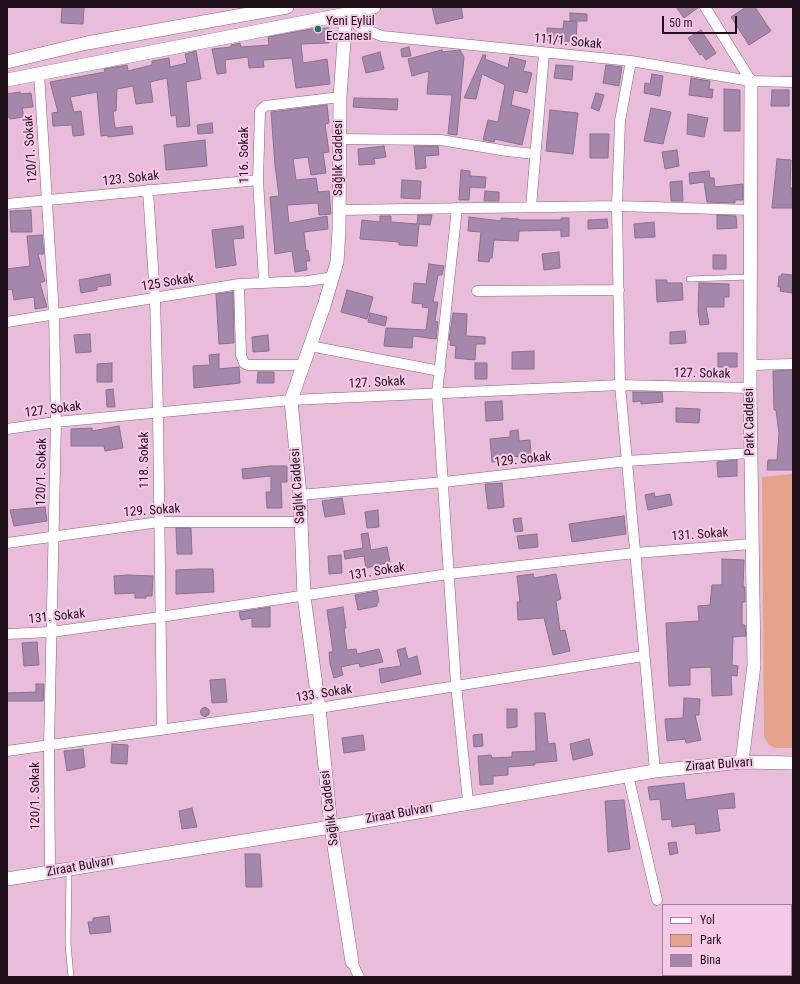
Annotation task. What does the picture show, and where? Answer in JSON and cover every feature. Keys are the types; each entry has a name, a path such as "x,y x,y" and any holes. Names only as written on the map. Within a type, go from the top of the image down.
{"street":[{"path":"7,62 87,43 287,7"},
{"path":"7,80 347,11 374,7"},
{"path":"705,7 751,81"},
{"name":"111/1. Sokak","path":"347,11 361,28 382,36 631,61 751,81 793,82"},
{"name":"Sağlık Caddesi","path":"347,11 338,139 339,247 333,277 291,400 300,496 304,596 319,708 331,827 352,962"},
{"path":"531,207 544,53"},
{"path":"631,61 620,121 617,206 620,385 654,771"},
{"name":"120/1. Sokak","path":"39,73 54,315 56,422 49,746 50,872"},
{"name":"Park Caddesi","path":"742,762 754,665 750,453 751,81"},
{"name":"116. Sokak","path":"264,282 258,180 258,116 262,107 340,97"},
{"path":"338,139 441,140 535,154"},
{"name":"123. Sokak","path":"7,204 47,202 148,190 258,180"},
{"name":"118. Sokak","path":"148,190 155,298 158,412 162,730"},
{"path":"339,210 617,206 751,210"},
{"path":"457,208 437,393 444,482 448,574 456,685 468,801"},
{"name":"125 Sokak","path":"7,322 239,284 308,281 333,277"},
{"path":"239,284 240,355 244,363 248,365 303,365"},
{"path":"477,291 619,290"},
{"path":"310,346 440,371"},
{"path":"750,365 793,364"},
{"name":"127. Sokak","path":"7,429 56,422 291,400 620,385 750,388"},
{"name":"129. Sokak","path":"300,496 444,482 627,461 750,453"},
{"name":"129. Sokak","path":"7,543 54,535 159,522 300,522"},
{"name":"131. Sokak","path":"7,634 51,632 448,574 635,553 752,544"},
{"name":"133. Sokak","path":"7,751 319,708 643,656"},
{"name":"Ziraat Bulvarı","path":"7,879 331,827 468,801 654,771 742,762 793,763"},
{"path":"628,775 657,900"},
{"path":"352,962 359,977"}],"lane":[{"path":"689,279 750,277"},
{"path":"68,868 68,944 71,977"}],"green space":[{"path":"793,474 793,748 775,748 769,745 764,737 762,477"}],"building":[{"path":"62,7 84,7 83,24 61,23"},
{"path":"432,7 461,7 463,18 436,24"},
{"path":"676,7 699,7 684,18"},
{"path":"746,7 755,7 771,31 749,45 731,17"},
{"path":"570,13 587,14 587,21 570,21"},
{"path":"564,21 577,22 576,42 547,41 547,28 563,29"},
{"path":"328,28 329,43 301,44 303,63 327,59 330,84 296,88 292,58 263,60 264,67 249,68 248,57 225,60 226,73 217,74 212,49 231,47 231,45 240,43 241,47 269,45 268,37 311,29"},
{"path":"701,30 716,53 706,60 702,54 700,55 688,38"},
{"path":"409,47 411,56 402,57 401,49"},
{"path":"442,50 442,52 460,50 464,57 457,135 448,134 452,95 427,94 429,71 412,76 408,59"},
{"path":"196,51 201,79 186,82 190,126 177,127 176,115 171,116 167,78 150,82 153,102 136,104 133,86 117,89 116,111 113,111 115,128 132,126 133,134 108,137 108,135 101,136 97,92 70,97 74,112 81,111 84,135 73,136 72,125 53,126 52,113 58,112 50,82 105,72 104,69 127,65 128,71 152,65 152,61 169,58 170,67 187,63 185,54"},
{"path":"380,52 384,69 366,73 362,57"},
{"path":"483,55 486,55 485,59 508,68 510,57 526,61 523,71 532,73 527,93 514,90 511,105 530,110 522,145 495,139 494,142 483,140 488,120 498,122 505,85 482,74 476,99 464,98"},
{"path":"556,65 573,66 572,80 554,78"},
{"path":"606,65 622,67 619,86 603,83"},
{"path":"652,74 663,76 660,96 644,93 645,83 650,84"},
{"path":"691,78 710,81 709,89 713,89 712,98 689,95"},
{"path":"724,89 740,90 740,131 724,131"},
{"path":"772,90 789,90 789,106 771,106"},
{"path":"20,92 20,94 31,93 33,107 22,108 24,117 10,119 7,117 7,94"},
{"path":"596,93 604,95 599,111 591,108"},
{"path":"354,98 398,99 397,110 353,107"},
{"path":"327,105 329,123 325,124 329,152 323,153 326,173 311,175 308,157 293,159 296,180 316,178 318,192 329,191 331,214 319,215 318,203 287,205 289,223 327,216 328,229 304,232 306,251 308,250 310,261 306,261 307,270 295,272 292,251 275,254 270,197 279,196 271,112"},
{"path":"651,108 671,112 663,144 644,141"},
{"path":"550,110 578,113 573,154 546,151"},
{"path":"688,114 708,118 704,137 687,134"},
{"path":"212,123 213,133 198,134 197,125"},
{"path":"590,134 609,134 608,158 590,158"},
{"path":"205,140 207,166 166,170 164,145"},
{"path":"384,146 386,157 374,159 375,164 359,165 358,149"},
{"path":"414,146 438,146 439,155 425,156 426,168 416,169"},
{"path":"677,150 679,166 665,169 662,152"},
{"path":"777,159 791,160 790,188 792,188 793,208 772,208"},
{"path":"461,170 470,171 470,176 486,177 485,188 470,187 469,200 459,200"},
{"path":"709,171 710,178 714,178 715,187 743,184 743,200 735,200 735,203 707,202 704,182 690,184 689,173"},
{"path":"402,180 421,181 420,199 401,198"},
{"path":"682,181 683,201 671,201 670,182"},
{"path":"485,191 499,192 499,201 484,201"},
{"path":"31,210 32,232 11,232 10,211"},
{"path":"418,215 432,215 430,225 419,224 417,246 399,245 399,242 360,239 362,220 380,222 380,216 391,216 391,222 417,224"},
{"path":"717,215 736,216 737,228 717,229"},
{"path":"469,217 501,221 501,218 519,220 561,220 561,218 569,218 569,236 561,237 561,230 519,231 518,241 494,240 492,258 490,258 489,262 478,261 481,232 468,231"},
{"path":"607,219 608,228 588,229 588,220"},
{"path":"654,222 655,237 635,238 634,224"},
{"path":"243,226 244,238 233,239 236,265 216,268 212,230"},
{"path":"42,235 44,254 38,254 45,281 40,283 47,307 35,309 34,297 14,300 12,289 7,290 7,269 30,266 27,236"},
{"path":"559,252 560,268 544,270 542,254"},
{"path":"713,255 726,255 726,269 713,269"},
{"path":"429,264 444,266 442,275 438,275 433,302 438,302 435,321 438,322 436,339 413,336 412,348 384,346 386,328 426,330 429,308 422,307 423,304 412,303 414,283 426,284"},
{"path":"110,274 111,285 97,287 97,290 81,293 79,280"},
{"path":"782,274 793,275 792,293 780,291 781,287 778,287 779,276 782,276"},
{"path":"656,280 667,280 667,283 682,283 683,300 657,302"},
{"path":"699,283 729,284 729,297 724,297 724,307 706,307 709,324 700,325 698,311"},
{"path":"347,290 373,297 367,319 341,312"},
{"path":"233,292 234,343 219,344 216,294"},
{"path":"370,313 387,317 385,326 368,322"},
{"path":"453,313 467,314 466,336 485,337 485,344 476,344 475,360 455,358 456,346 450,345 451,341 449,340"},
{"path":"685,331 686,343 670,344 670,332"},
{"path":"90,334 91,352 76,353 74,335"},
{"path":"268,335 269,351 253,352 252,337"},
{"path":"534,351 534,369 512,369 512,352"},
{"path":"718,353 737,353 737,367 718,367"},
{"path":"219,354 219,369 239,367 240,383 194,388 193,366 210,365 209,355"},
{"path":"112,363 112,382 97,382 97,364"},
{"path":"475,363 487,363 487,379 475,379"},
{"path":"793,370 793,470 767,470 768,460 777,460 779,433 776,410 774,410 773,371"},
{"path":"258,372 274,372 274,383 257,383"},
{"path":"113,389 115,407 107,407 106,390"},
{"path":"633,392 662,392 663,402 641,404 641,401 633,402"},
{"path":"502,401 503,420 486,421 485,402"},
{"path":"676,408 700,409 699,423 676,422"},
{"path":"119,426 123,448 105,451 104,446 71,446 71,429 92,428 92,431"},
{"path":"518,430 519,441 530,440 531,456 508,457 508,461 492,462 490,439 510,437 510,431"},
{"path":"737,460 737,476 718,477 717,462"},
{"path":"287,466 287,482 281,482 282,508 267,508 266,492 271,492 271,476 243,479 242,469"},
{"path":"502,483 504,507 488,509 485,484"},
{"path":"654,493 655,497 670,494 672,505 648,510 645,495"},
{"path":"342,498 345,514 325,517 322,501"},
{"path":"45,507 47,521 14,526 10,510"},
{"path":"378,510 379,527 367,528 365,512"},
{"path":"624,516 626,534 572,542 569,524"},
{"path":"521,518 523,531 515,532 513,519"},
{"path":"176,528 191,528 192,554 177,554"},
{"path":"368,533 371,550 387,547 390,562 366,568 364,556 345,559 344,551 363,548 361,534"},
{"path":"537,534 538,547 519,549 517,536"},
{"path":"341,555 342,573 329,574 328,556"},
{"path":"722,559 744,560 743,587 745,587 745,602 742,602 742,625 745,625 746,636 733,637 732,665 738,666 737,676 731,675 732,695 712,696 711,667 690,668 690,685 669,686 666,623 699,621 698,606 710,605 712,585 722,585"},
{"path":"213,569 214,592 176,594 176,570"},
{"path":"533,574 534,578 556,574 561,599 556,601 560,631 565,630 570,651 553,655 544,618 518,620 517,602 520,602 517,576"},
{"path":"114,576 153,576 152,596 146,596 146,598 135,598 135,593 115,594"},
{"path":"377,591 379,602 377,603 377,606 358,610 355,595"},
{"path":"270,607 270,627 252,627 252,618 241,620 239,612"},
{"path":"343,607 347,650 356,649 357,654 379,649 383,662 360,667 359,663 341,667 343,675 334,678 330,664 329,652 333,652 327,610"},
{"path":"37,642 39,665 24,666 22,643"},
{"path":"405,648 408,659 417,656 421,674 381,683 379,669 401,666 397,650"},
{"path":"225,679 227,702 212,703 210,680"},
{"path":"36,684 44,684 43,701 7,701 7,693 36,692"},
{"path":"684,698 700,699 699,715 695,715 701,740 686,743 685,739 667,741 665,719 683,718"},
{"path":"203,708 207,708 209,712 207,716 203,716 201,714 201,710"},
{"path":"507,709 517,709 517,727 507,728"},
{"path":"535,713 545,713 548,744 555,743 557,761 535,763 535,765 508,767 508,775 493,776 493,784 480,785 478,756 491,755 492,758 512,757 512,752 536,751"},
{"path":"482,734 483,746 474,747 473,735"},
{"path":"363,735 365,750 344,753 342,738"},
{"path":"589,739 593,755 573,760 570,744"},
{"path":"112,744 128,745 127,764 111,763"},
{"path":"83,749 85,767 67,771 64,751"},
{"path":"684,783 686,800 734,793 735,808 717,809 720,831 696,834 695,824 672,827 671,819 662,820 660,799 650,800 648,787"},
{"path":"624,800 630,849 608,852 605,801"},
{"path":"192,808 197,827 182,829 179,811"},
{"path":"676,842 678,853 670,855 668,843"},
{"path":"245,854 260,854 262,887 246,887"},
{"path":"109,916 111,932 90,934 88,922 93,922 93,918"}],"place":[{"name":"Yeni Eylül Eczanesi","path":"318,29"}]}
